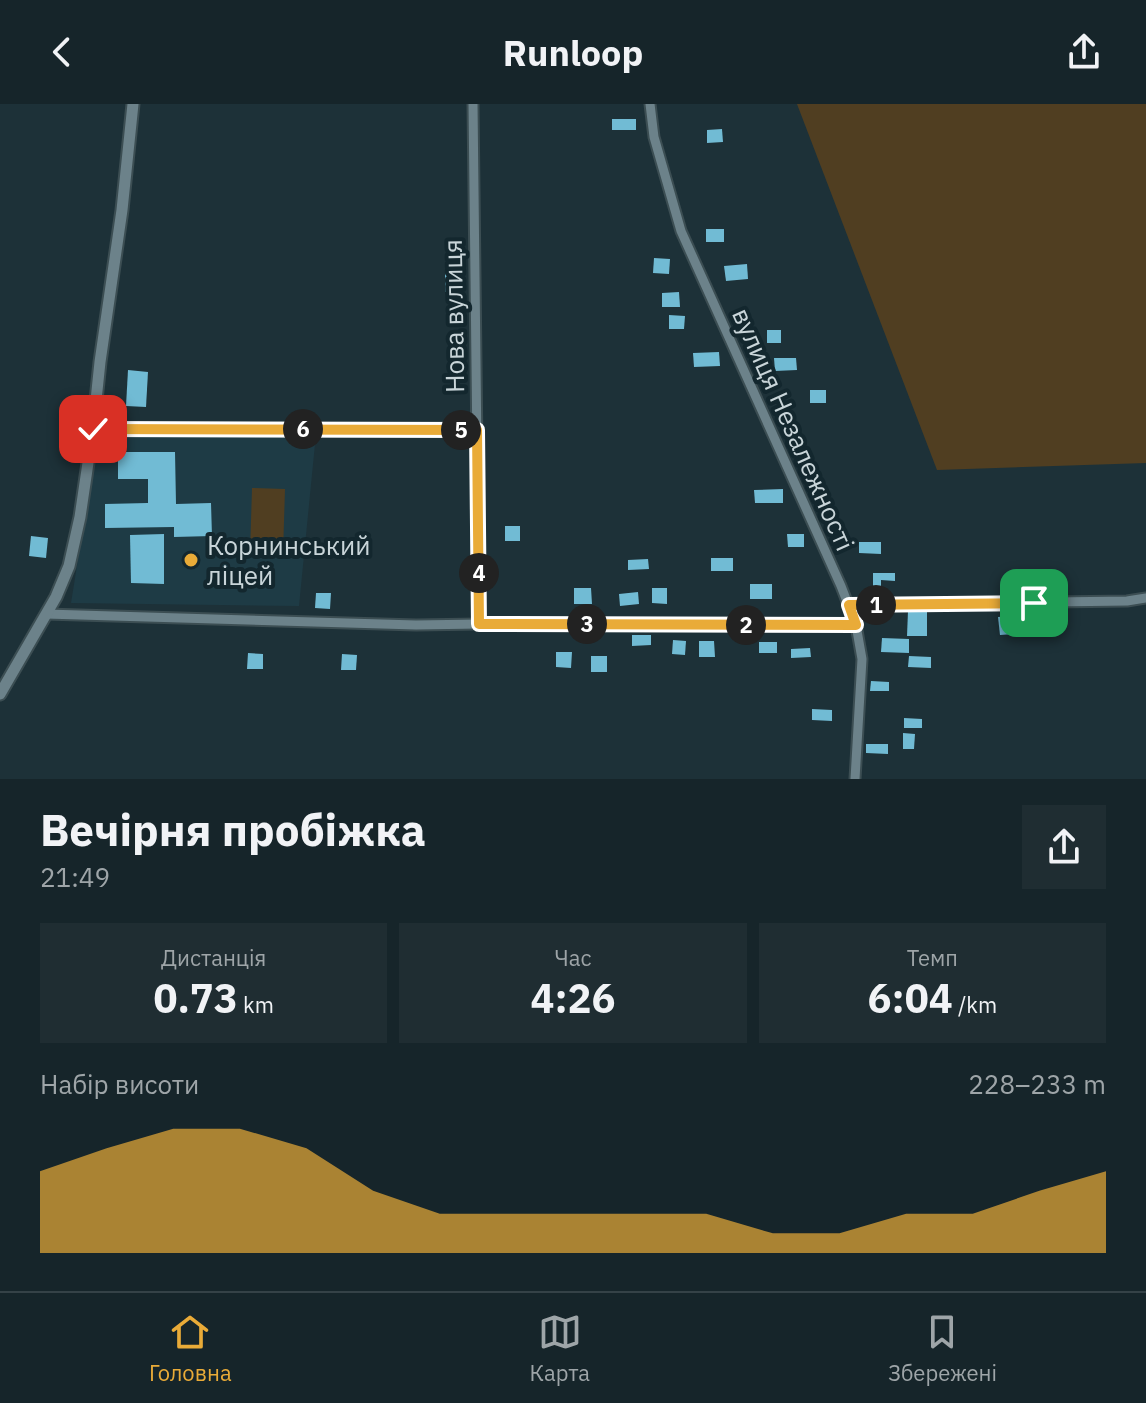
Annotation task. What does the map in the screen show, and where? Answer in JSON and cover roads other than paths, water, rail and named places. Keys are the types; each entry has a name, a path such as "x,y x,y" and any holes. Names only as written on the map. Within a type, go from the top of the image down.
{"street":[{"path":"0,694 56,597 69,566 93,429 133,104"},
{"name":"Нова вулиця","path":"473,104 479,624"},
{"name":"вулиця Незалежності","path":"650,104 654,137 681,231 856,625 862,659 855,779"},
{"path":"93,429 477,430"},
{"path":"849,605 1127,601 1146,598"},
{"path":"46,614 416,625 856,625"}],"place":[{"name":"Корнинський ліцей","path":"191,560"}]}
